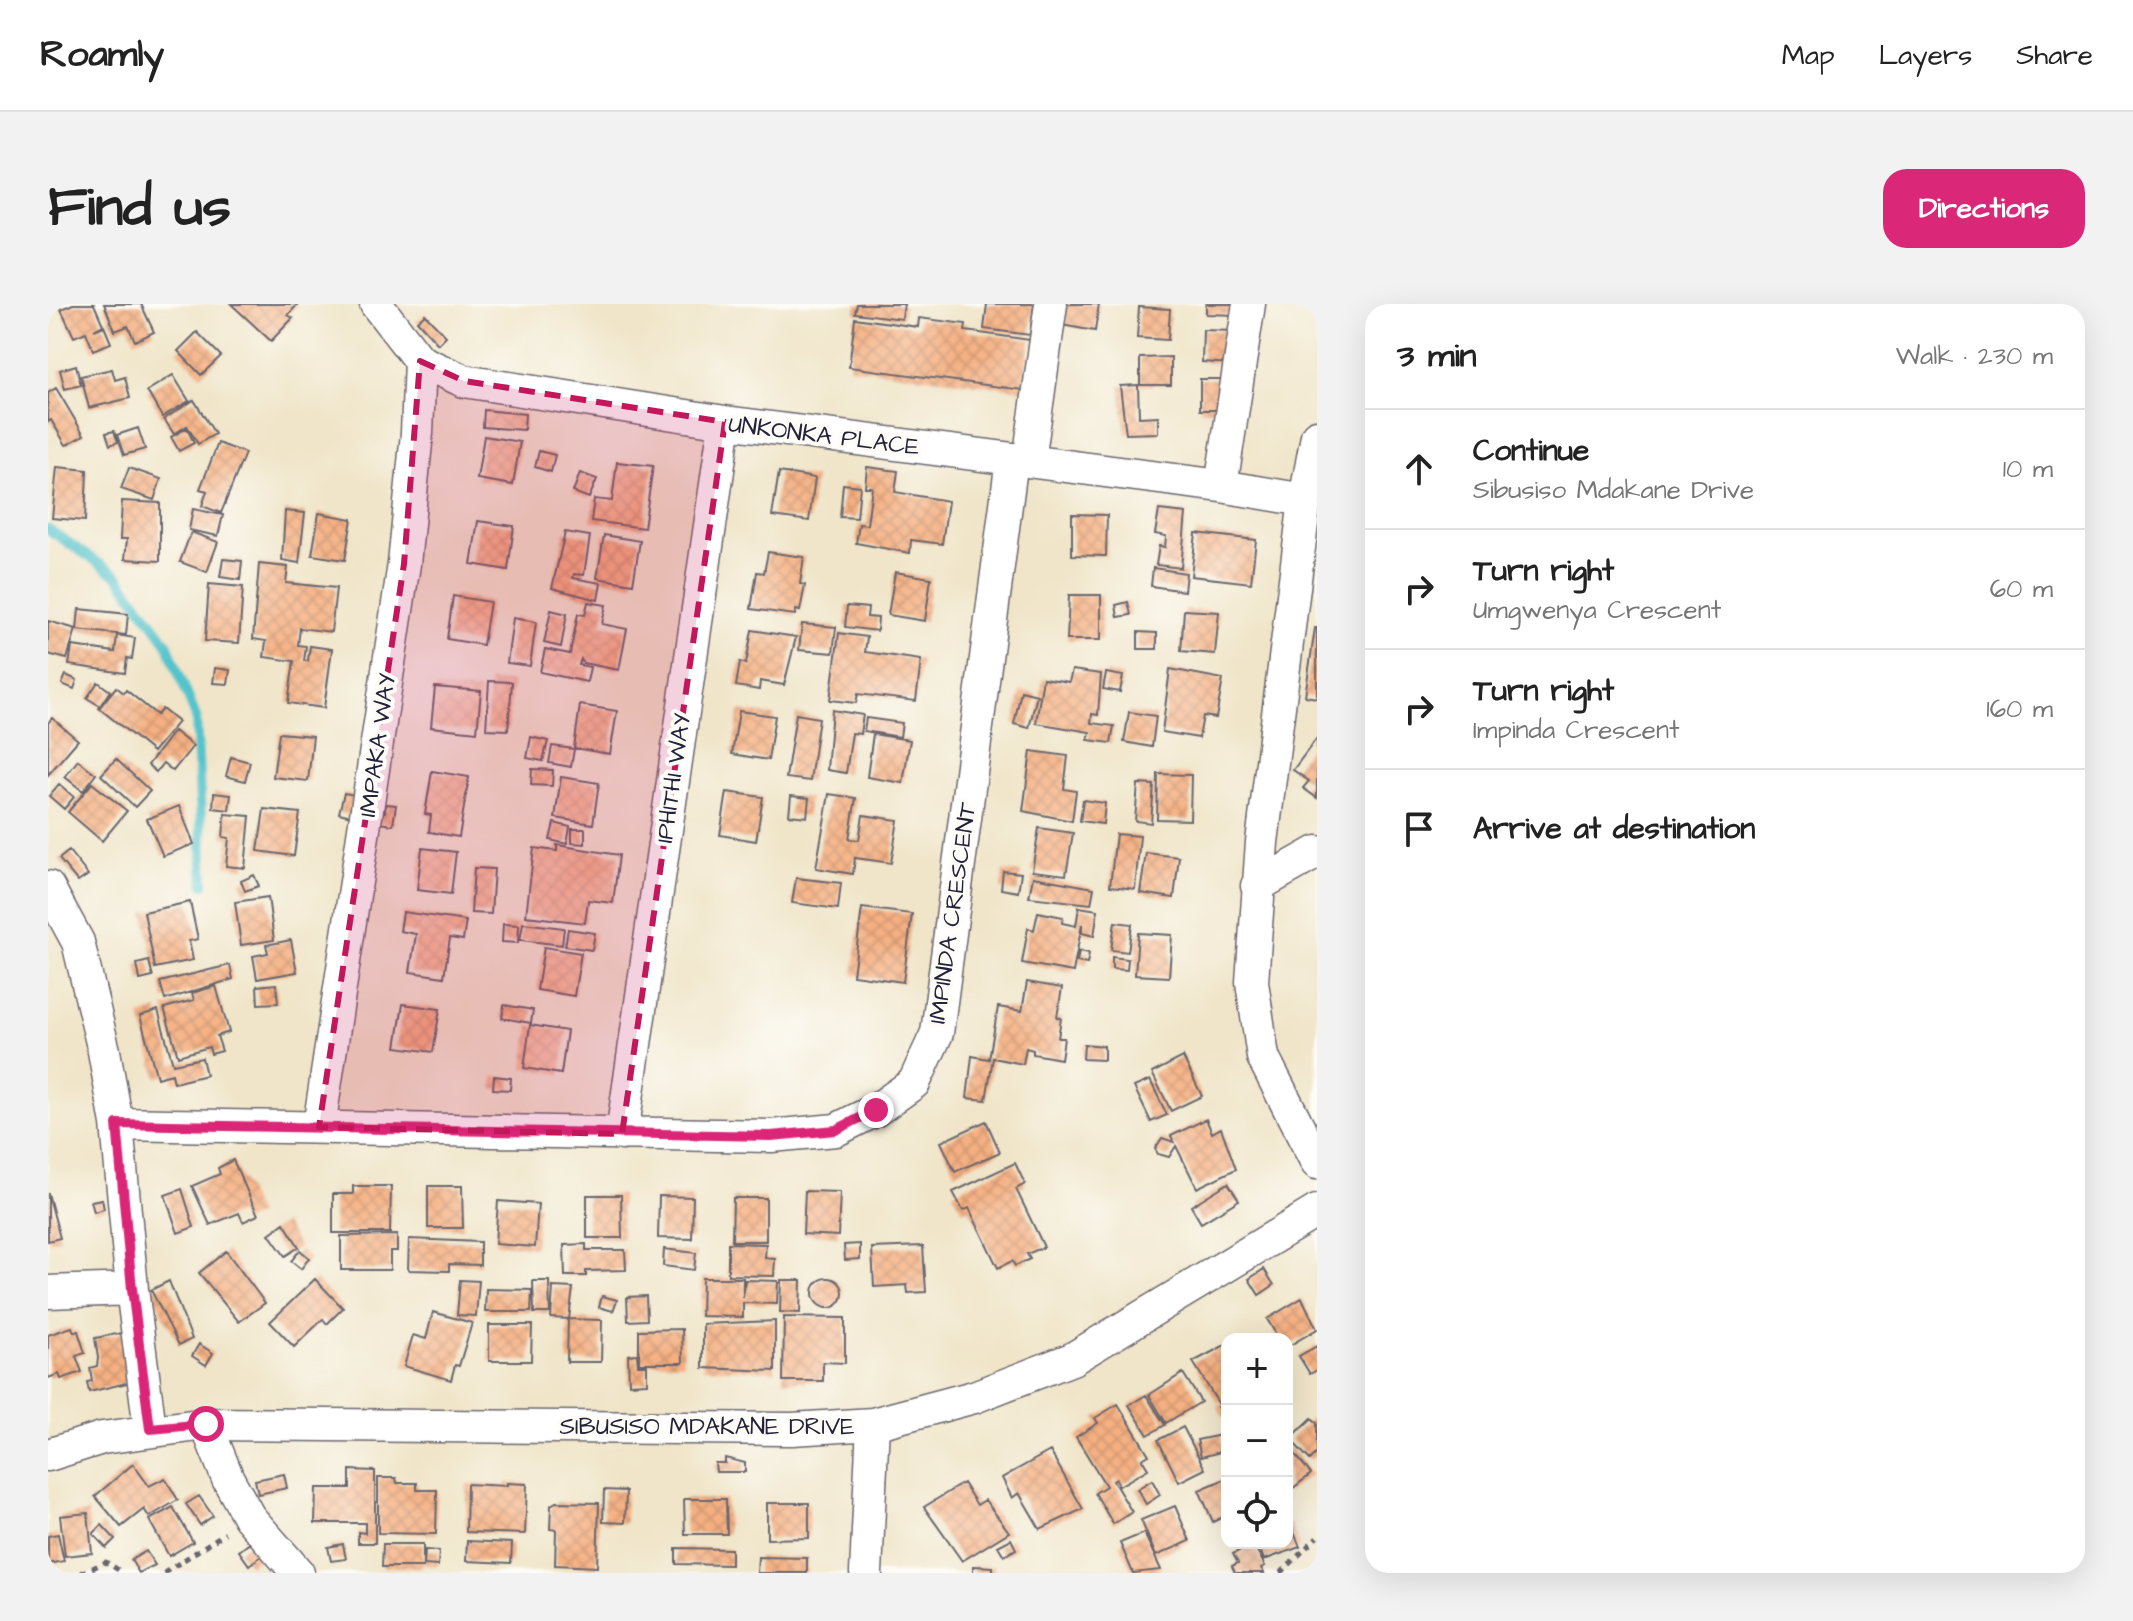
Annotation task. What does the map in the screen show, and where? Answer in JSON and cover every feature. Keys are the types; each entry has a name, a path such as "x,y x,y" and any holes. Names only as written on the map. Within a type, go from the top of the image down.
{"street":[{"name":"UNKONKA PLACE","path":"376,304 420,361 464,381 725,422 1221,486 1305,500"},
{"name":"IMPINDA CRESCENT","path":"117,1124 771,1136 836,1130 876,1110 914,1083 937,1033 1020,460 1051,304"},
{"path":"1221,486 1249,304"},
{"name":"IMPAKA WAY","path":"319,1127 404,564 417,433 420,361"},
{"name":"IPHITHI WAY","path":"622,1134 725,422"},
{"path":"1317,436 1305,500 1257,886 1252,982 1255,1020 1263,1057 1317,1163"},
{"path":"1257,886 1317,852"},
{"path":"48,887 78,942 104,1051 117,1124 132,1289 150,1429"},
{"name":"SIBUSISO MDAKANE DRIVE","path":"48,1455 102,1438 150,1429 206,1424 792,1429 873,1424 974,1397 1072,1359 1317,1211"},
{"path":"48,1292 132,1289"},
{"path":"206,1424 228,1479 249,1517 298,1573"},
{"path":"866,1573 873,1424"}],"path":[{"path":"164,1573 249,1517"},
{"path":"1281,1573 1317,1537"},
{"path":"81,1573 106,1562 123,1573"}],"highlighted area":[{"path":"420,361 464,381 725,422 622,1134 319,1127 404,564"}],"building":[{"path":"73,304 94,304 103,325 94,330 104,326 111,343 93,350 86,332 74,337 61,309"},
{"path":"104,304 141,304 154,332 135,341 128,326 115,331"},
{"path":"231,304 298,304 288,315 293,318 271,341"},
{"path":"857,304 904,304 902,319 855,313"},
{"path":"987,304 1034,304 1030,335 984,329"},
{"path":"1064,304 1099,304 1095,331 1061,325"},
{"path":"1206,304 1238,304 1237,315 1206,314"},
{"path":"1139,307 1170,309 1168,340 1137,338"},
{"path":"425,314 446,336 438,344 417,321"},
{"path":"855,318 918,327 919,318 966,324 965,331 1030,340 1023,390 849,367"},
{"path":"1203,330 1234,331 1232,364 1202,362"},
{"path":"197,332 221,356 201,375 178,351"},
{"path":"1171,357 1171,385 1140,385 1140,358"},
{"path":"76,365 81,385 65,389 60,370"},
{"path":"112,369 115,380 125,377 130,398 89,408 81,376"},
{"path":"173,375 189,401 162,417 147,391"},
{"path":"1200,379 1229,379 1228,410 1200,410"},
{"path":"1138,385 1139,417 1158,416 1158,433 1126,434 1120,386"},
{"path":"56,388 84,435 66,445 51,420 48,422 48,393"},
{"path":"194,400 215,434 198,444 187,426 174,434 164,419"},
{"path":"484,410 525,414 524,430 483,427"},
{"path":"138,428 145,449 124,455 117,435"},
{"path":"187,428 194,443 179,451 171,437"},
{"path":"114,431 118,442 110,445 106,433"},
{"path":"484,436 520,442 513,485 477,479"},
{"path":"218,443 245,453 221,513 202,506 207,491 200,489"},
{"path":"539,451 555,455 551,472 535,467"},
{"path":"617,462 653,466 644,528 591,521 594,499 612,501"},
{"path":"57,467 87,470 85,521 52,518"},
{"path":"867,467 898,471 895,492 948,501 942,544 911,540 910,553 856,543 859,524 867,525 872,487 865,487"},
{"path":"129,468 161,479 154,500 121,489"},
{"path":"779,472 815,478 809,521 772,516"},
{"path":"580,473 597,479 589,498 573,492"},
{"path":"843,484 860,486 857,518 840,517"},
{"path":"122,501 160,503 160,561 125,559 127,539 120,539"},
{"path":"193,509 223,515 218,536 189,530"},
{"path":"1159,510 1186,513 1181,568 1156,565 1159,546 1165,547 1166,536 1155,534"},
{"path":"285,511 305,513 299,563 282,560"},
{"path":"319,513 352,519 345,560 312,555"},
{"path":"1072,514 1107,515 1106,556 1072,555"},
{"path":"478,521 514,526 508,570 471,564"},
{"path":"191,532 218,542 207,572 180,562"},
{"path":"565,532 590,536 584,575 574,574 573,578 601,583 598,600 552,588"},
{"path":"1196,533 1256,540 1251,583 1191,576"},
{"path":"604,535 640,541 633,584 597,578"},
{"path":"768,552 804,557 800,584 805,585 800,611 796,610 795,615 751,609 757,572 764,573"},
{"path":"223,559 242,561 240,580 220,577"},
{"path":"259,564 288,567 286,583 336,588 331,632 300,628 298,645 306,646 304,661 308,661 310,646 332,649 324,708 288,703 294,661 264,657 266,641 253,639"},
{"path":"1153,568 1186,573 1184,591 1151,586"},
{"path":"895,572 931,578 925,621 888,615"},
{"path":"209,584 243,587 239,643 205,641"},
{"path":"1069,595 1101,595 1101,640 1067,640"},
{"path":"453,596 490,602 483,645 447,639"},
{"path":"588,602 606,605 602,624 627,629 619,670 583,663 581,659 579,665 590,667 587,682 540,672 545,649 570,654 578,614 585,615"},
{"path":"1128,602 1131,615 1118,617 1116,605"},
{"path":"847,606 868,608 867,617 878,618 877,631 845,627"},
{"path":"79,609 128,614 126,635 77,630"},
{"path":"551,610 567,614 561,647 544,643"},
{"path":"1184,610 1219,612 1215,654 1181,651"},
{"path":"513,618 536,622 530,666 507,663"},
{"path":"48,621 76,629 67,659 48,654"},
{"path":"802,624 836,627 833,653 799,650"},
{"path":"1317,628 1317,698 1305,696"},
{"path":"752,630 796,637 784,685 760,681 759,690 736,686 740,662 746,664"},
{"path":"1138,632 1157,633 1157,649 1138,649"},
{"path":"839,633 867,637 865,652 921,660 916,701 858,694 856,703 830,700"},
{"path":"117,635 135,638 132,659 127,658 125,673 69,665 72,646 115,652"},
{"path":"215,668 230,670 228,684 213,683"},
{"path":"1170,669 1223,679 1216,718 1203,716 1199,738 1162,732"},
{"path":"1072,670 1101,674 1098,715 1092,714 1091,723 1114,726 1111,743 1088,740 1090,732 1036,723 1043,678 1069,682"},
{"path":"1106,673 1123,676 1120,692 1103,689"},
{"path":"66,675 77,680 74,689 62,684"},
{"path":"489,681 512,682 508,730 486,729"},
{"path":"98,682 110,691 100,706 87,698"},
{"path":"116,687 124,693 126,690 157,715 162,709 178,722 153,752 99,708"},
{"path":"435,687 481,691 477,732 431,727"},
{"path":"1021,691 1037,695 1029,728 1014,724"},
{"path":"580,705 617,711 610,754 574,748"},
{"path":"832,710 863,715 860,734 852,733 846,773 827,770"},
{"path":"739,711 775,716 768,760 732,754"},
{"path":"1129,712 1156,716 1152,747 1124,742"},
{"path":"796,714 819,718 810,781 786,778"},
{"path":"52,718 78,740 48,775 48,723"},
{"path":"866,718 902,723 900,737 864,731"},
{"path":"174,731 193,746 173,771 163,763 156,772 148,765"},
{"path":"279,733 313,736 308,781 273,777"},
{"path":"873,734 910,740 903,783 867,777"},
{"path":"531,737 548,741 543,761 527,758"},
{"path":"1317,738 1317,798 1303,788 1309,781 1293,770"},
{"path":"552,746 574,749 571,767 549,763"},
{"path":"1031,751 1068,756 1064,789 1076,791 1072,821 1023,811"},
{"path":"231,757 250,762 245,781 226,776"},
{"path":"116,759 150,791 135,807 101,775"},
{"path":"78,760 96,774 83,791 65,777"},
{"path":"532,769 553,770 552,786 531,785"},
{"path":"432,771 469,777 459,837 429,832 431,815 425,814"},
{"path":"1158,774 1191,775 1190,820 1157,819"},
{"path":"561,777 599,783 593,824 555,818"},
{"path":"92,783 127,811 102,841 68,812"},
{"path":"59,784 74,797 64,809 49,796"},
{"path":"1138,784 1154,785 1151,823 1135,821"},
{"path":"727,792 763,797 756,841 720,835"},
{"path":"214,793 231,795 229,810 213,808"},
{"path":"344,793 355,795 351,816 339,813"},
{"path":"829,794 856,798 849,839 859,840 863,815 898,820 891,863 855,858 853,874 816,868"},
{"path":"791,796 809,798 807,817 789,815"},
{"path":"1083,800 1105,803 1103,824 1080,821"},
{"path":"386,804 396,805 393,825 378,823 379,811 385,812"},
{"path":"179,806 194,844 163,856 147,819"},
{"path":"264,809 300,813 294,856 258,851"},
{"path":"225,814 250,816 245,868 226,866 229,838 223,837"},
{"path":"554,823 570,827 567,844 550,840"},
{"path":"1039,828 1073,833 1066,875 1032,871"},
{"path":"572,829 585,829 585,844 572,843"},
{"path":"1116,834 1140,836 1135,889 1110,886"},
{"path":"557,845 619,855 613,903 588,900 585,923 526,916 534,848 557,851"},
{"path":"422,848 456,852 451,894 417,890"},
{"path":"69,851 88,875 78,882 59,859"},
{"path":"1146,853 1179,857 1174,898 1140,893"},
{"path":"474,868 494,869 491,914 471,913"},
{"path":"1003,871 1021,873 1018,892 1001,889"},
{"path":"254,875 259,886 245,891 241,881"},
{"path":"1033,877 1094,888 1091,904 1029,897"},
{"path":"796,878 841,883 838,909 792,903"},
{"path":"268,897 274,940 241,945 235,902"},
{"path":"190,902 198,939 189,941 193,960 155,968 144,912"},
{"path":"1079,907 1098,910 1094,936 1082,933 1082,924 1073,972 1022,963 1028,928 1034,930 1038,912 1063,917 1062,923 1076,926"},
{"path":"862,908 912,914 903,982 853,975"},
{"path":"403,912 466,921 463,940 450,938 444,977 410,972 416,934 400,931"},
{"path":"1115,922 1132,924 1128,952 1111,950"},
{"path":"523,923 564,928 562,945 520,940"},
{"path":"503,924 519,925 518,943 502,942"},
{"path":"568,929 595,933 592,950 565,946"},
{"path":"1138,933 1172,935 1169,977 1135,975"},
{"path":"291,940 297,972 257,979 253,956 268,953 266,945"},
{"path":"544,947 581,953 574,996 537,990"},
{"path":"1079,951 1089,953 1087,964 1077,962"},
{"path":"1112,957 1128,959 1127,970 1112,969"},
{"path":"149,961 153,977 140,980 137,964"},
{"path":"230,965 233,979 165,1000 160,982"},
{"path":"1027,982 1062,988 1057,1017 1061,1018 1058,1038 1064,1038 1061,1059 1033,1054 1033,1050 1026,1048 1023,1064 993,1058 986,1100 967,1098 972,1056 989,1059 998,1007 1022,1011"},
{"path":"276,984 278,1003 258,1004 257,986"},
{"path":"216,986 229,1032 217,1036 222,1051 211,1054 209,1047 178,1056 164,1008 194,1000 192,993"},
{"path":"403,1004 440,1009 433,1052 396,1047"},
{"path":"504,1005 533,1010 531,1023 502,1018"},
{"path":"158,1010 173,1064 202,1058 206,1075 174,1083 172,1074 157,1078 140,1016"},
{"path":"530,1025 567,1031 561,1074 524,1068"},
{"path":"1084,1044 1104,1046 1104,1060 1083,1059"},
{"path":"1183,1057 1202,1096 1171,1111 1152,1073"},
{"path":"494,1076 511,1078 510,1090 493,1089"},
{"path":"1150,1080 1167,1115 1151,1122 1134,1087"},
{"path":"1206,1119 1212,1133 1221,1128 1236,1169 1197,1188 1176,1146 1169,1157 1158,1154 1155,1149 1162,1138 1174,1142 1171,1136"},
{"path":"986,1121 1000,1152 955,1172 941,1142"},
{"path":"233,1160 258,1215 243,1222 239,1213 210,1225 192,1186 220,1174 218,1168"},
{"path":"1015,1163 1025,1184 1016,1189 1044,1247 1027,1254 1030,1259 1015,1266 1012,1261 998,1268 969,1208 963,1211 953,1192"},
{"path":"1228,1183 1239,1200 1201,1223 1191,1206"},
{"path":"353,1186 391,1186 390,1233 333,1233 333,1194 353,1194"},
{"path":"428,1186 462,1186 463,1228 428,1228"},
{"path":"182,1189 194,1227 178,1233 165,1195"},
{"path":"805,1191 840,1192 838,1236 803,1234"},
{"path":"48,1193 60,1238 48,1241"},
{"path":"587,1195 621,1195 622,1238 587,1238"},
{"path":"659,1196 693,1197 692,1239 658,1238"},
{"path":"733,1198 766,1198 766,1241 732,1241"},
{"path":"102,1199 104,1209 94,1212 91,1201"},
{"path":"498,1201 538,1204 535,1247 495,1244"},
{"path":"284,1223 299,1247 285,1256 269,1234"},
{"path":"397,1235 397,1251 390,1251 390,1270 341,1270 341,1236"},
{"path":"409,1239 480,1242 480,1265 449,1264 449,1271 408,1270"},
{"path":"728,1243 766,1244 765,1258 775,1259 774,1276 728,1275"},
{"path":"586,1244 586,1250 625,1250 626,1270 586,1271 586,1276 565,1276 564,1245"},
{"path":"860,1244 860,1259 845,1260 844,1245"},
{"path":"923,1246 926,1292 908,1293 907,1285 874,1287 872,1248"},
{"path":"664,1249 696,1253 694,1270 663,1266"},
{"path":"300,1250 309,1258 301,1269 291,1261"},
{"path":"226,1251 265,1303 239,1322 199,1273"},
{"path":"1264,1269 1274,1285 1259,1295 1249,1279"},
{"path":"702,1278 743,1278 743,1298 745,1280 778,1281 777,1304 743,1303 743,1317 701,1316"},
{"path":"828,1278 838,1283 843,1293 838,1303 828,1308 818,1303 813,1293 818,1283"},
{"path":"315,1279 343,1308 327,1324 323,1319 294,1347 270,1322"},
{"path":"460,1280 479,1281 476,1316 457,1315"},
{"path":"781,1280 801,1280 800,1313 780,1312"},
{"path":"169,1281 192,1339 179,1345 151,1290"},
{"path":"533,1281 549,1281 550,1313 534,1313"},
{"path":"553,1287 573,1288 569,1319 551,1318"},
{"path":"486,1289 532,1290 531,1312 485,1312"},
{"path":"602,1296 617,1300 613,1311 599,1307"},
{"path":"646,1296 647,1320 628,1321 627,1297"},
{"path":"1302,1298 1317,1329 1293,1343 1293,1333 1275,1333 1267,1319"},
{"path":"433,1312 472,1323 459,1366 455,1365 451,1380 404,1366 413,1335 426,1339"},
{"path":"784,1317 845,1318 845,1363 823,1362 823,1381 783,1381"},
{"path":"568,1319 602,1320 601,1362 567,1362"},
{"path":"775,1321 775,1371 703,1368 703,1324"},
{"path":"489,1325 532,1325 531,1361 489,1361"},
{"path":"72,1327 74,1332 78,1331 85,1353 76,1356 82,1372 61,1379 59,1374 48,1378 48,1335"},
{"path":"682,1329 683,1363 639,1363 639,1330"},
{"path":"122,1333 131,1382 89,1392 87,1382 92,1381 90,1368 97,1366 98,1358 95,1338"},
{"path":"199,1344 213,1353 206,1365 192,1356"},
{"path":"1317,1346 1317,1370 1310,1374 1299,1356"},
{"path":"1221,1347 1221,1401 1218,1403 1193,1362"},
{"path":"637,1354 638,1365 647,1365 647,1383 629,1384 628,1355"},
{"path":"1183,1373 1201,1402 1166,1423 1149,1395"},
{"path":"1146,1395 1165,1425 1148,1435 1129,1405"},
{"path":"1118,1404 1149,1455 1142,1459 1148,1469 1119,1486 1116,1479 1113,1481 1132,1512 1113,1524 1095,1493 1106,1486 1076,1437 1098,1423 1095,1418"},
{"path":"1312,1418 1317,1423 1317,1453 1310,1460 1293,1442 1293,1436"},
{"path":"1183,1427 1205,1469 1179,1482 1158,1440"},
{"path":"1221,1435 1221,1452 1201,1457 1197,1440"},
{"path":"1050,1451 1083,1509 1040,1529 1019,1493 1012,1498 1002,1478"},
{"path":"1293,1452 1311,1474 1293,1488"},
{"path":"725,1458 745,1463 745,1472 716,1472 715,1463 725,1463"},
{"path":"133,1464 149,1486 165,1478 178,1500 149,1517 144,1509 121,1527 95,1496"},
{"path":"350,1470 375,1471 375,1543 358,1543 358,1532 365,1533 365,1523 315,1523 316,1488 350,1488"},
{"path":"284,1474 287,1488 258,1494 255,1480"},
{"path":"378,1478 396,1478 397,1483 417,1483 417,1490 437,1490 436,1534 378,1533"},
{"path":"1152,1480 1160,1495 1146,1504 1137,1489"},
{"path":"1221,1481 1221,1518 1213,1522 1199,1490"},
{"path":"507,1483 527,1484 525,1534 466,1532 467,1484 507,1486"},
{"path":"963,1483 977,1505 985,1500 1009,1532 962,1561 924,1507"},
{"path":"604,1490 626,1491 625,1523 603,1522"},
{"path":"199,1496 213,1516 200,1525 186,1504"},
{"path":"684,1499 726,1499 727,1534 685,1534"},
{"path":"556,1502 599,1503 597,1567 555,1565 556,1530 550,1529 551,1505"},
{"path":"767,1503 809,1503 809,1538 767,1539"},
{"path":"1175,1506 1190,1541 1156,1556 1141,1520"},
{"path":"173,1507 193,1542 169,1556 149,1520"},
{"path":"88,1513 92,1553 65,1556 60,1516"},
{"path":"102,1525 115,1539 106,1548 93,1534"},
{"path":"1293,1530 1300,1547 1264,1560 1259,1549 1293,1549"},
{"path":"1144,1533 1161,1570 1133,1573 1120,1543"},
{"path":"58,1534 64,1561 48,1564 48,1536"},
{"path":"1011,1539 1016,1549 1004,1556 998,1546"},
{"path":"254,1540 264,1554 249,1565 239,1551"},
{"path":"467,1541 512,1543 511,1563 466,1561"},
{"path":"343,1544 346,1559 331,1561 328,1547"},
{"path":"383,1544 423,1544 423,1567 382,1567"},
{"path":"676,1548 731,1549 731,1565 676,1564"},
{"path":"1242,1549 1256,1549 1265,1566 1261,1568 1264,1573 1235,1573 1232,1566 1238,1563 1233,1554"},
{"path":"425,1550 439,1551 438,1566 424,1565"},
{"path":"146,1551 155,1565 139,1573 131,1560"},
{"path":"758,1557 807,1558 807,1573 757,1573"},
{"path":"973,1566 993,1567 993,1573 973,1573"}],"waterway":[{"path":"48,529 118,576 167,643 196,717 204,884"}],"route":[{"path":"206,1424 150,1429 132,1289 117,1124 771,1136 836,1130 876,1110"}]}
